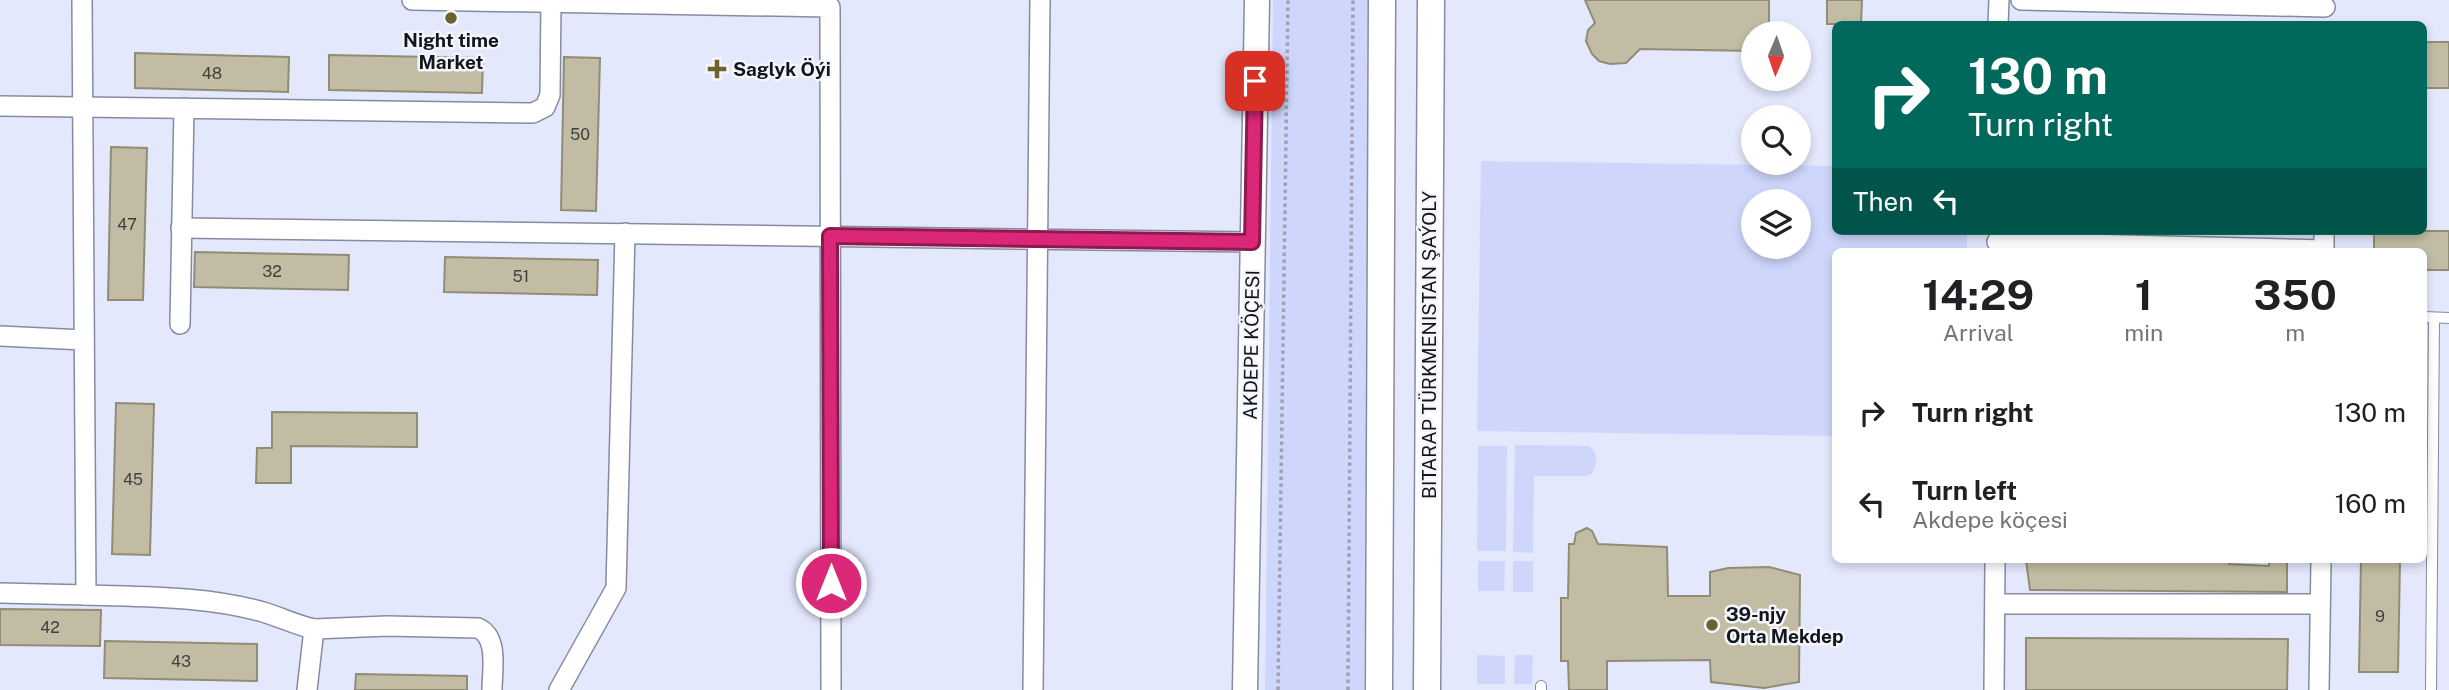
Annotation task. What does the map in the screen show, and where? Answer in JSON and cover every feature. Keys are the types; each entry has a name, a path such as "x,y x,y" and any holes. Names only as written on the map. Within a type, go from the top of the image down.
{"main road":[{"path":"1379,690 1382,0"},
{"name":"BITARAP TÜRKMENISTAN ŞAÝOLY","path":"1427,690 1431,0"}],"street":[{"path":"82,0 86,595"},
{"path":"412,0 831,4 831,690"},
{"path":"1033,690 1040,0"},
{"name":"AKDEPE KÖÇESI","path":"1245,690 1257,0"},
{"path":"1998,0 1998,21"},
{"path":"2021,0 2325,10"},
{"path":"0,106 533,113 545,107 550,95 551,2"},
{"path":"180,324 184,108"},
{"path":"181,228 1252,242"},
{"path":"559,690 616,588 625,233"},
{"path":"1997,242 2324,244"},
{"path":"0,336 84,340"},
{"path":"1994,690 1995,563"},
{"path":"2319,690 2321,563"},
{"path":"0,593 165,597 210,602 262,612 314,629 387,626 478,628 485,631 492,643 492,690"},
{"path":"1994,604 2320,604"},
{"path":"307,690 314,629"}],"lane":[{"path":"2431,690 2429,317 2449,318"}],"path":[{"path":"1278,690 1288,0"},
{"path":"1348,690 1353,0"}],"shaded area":[{"path":"1273,0 1371,0 1364,690 1265,690"},
{"path":"1481,161 1741,165 1741,175 1811,175 1811,166 1832,166 1832,235 1967,235 1967,248 1832,248 1832,436 1477,431"},
{"path":"1515,445 1589,446 1596,455 1592,474 1534,476 1533,553 1513,552"},
{"path":"1478,446 1507,446 1506,551 1477,551"},
{"path":"1478,561 1505,561 1504,591 1478,591"},
{"path":"1513,561 1533,561 1533,592 1513,592"},
{"path":"1477,655 1505,656 1505,684 1477,684"},
{"path":"1515,655 1533,655 1532,684 1514,684"}],"building":[{"path":"1585,0 1769,0 1769,21 1741,21 1741,51 1640,49 1626,63 1610,64 1599,61 1586,41 1588,30 1595,23"},
{"path":"1827,0 1862,0 1861,21 1832,21 1832,24 1827,24"},
{"path":"2427,42 2449,42 2449,88 2427,88"},
{"path":"135,53 289,57 288,92 135,88"},
{"path":"329,55 483,58 482,93 329,90"},
{"path":"564,57 600,58 596,211 561,210"},
{"path":"111,147 147,148 143,300 108,300"},
{"path":"2427,231 2449,231 2449,270 2427,270 2427,248 2374,248 2374,235 2427,235"},
{"path":"195,252 349,255 348,290 194,287"},
{"path":"445,257 598,260 597,295 444,292"},
{"path":"116,403 154,404 150,555 112,554"},
{"path":"272,412 417,413 417,447 291,446 291,483 256,483 257,448 272,448"},
{"path":"1587,528 1592,531 1598,544 1667,547 1668,596 1710,596 1710,572 1728,568 1769,567 1800,575 1799,682 1764,688 1711,682 1710,660 1607,661 1607,690 1569,690 1568,661 1561,661 1561,598 1568,598 1569,544 1574,544 1576,533"},
{"path":"2026,563 2229,563 2269,566 2269,563 2287,563 2287,592 2030,590"},
{"path":"2361,563 2400,563 2398,672 2359,672"},
{"path":"0,609 101,610 100,646 0,645"},
{"path":"2026,638 2288,639 2287,690 2026,690"},
{"path":"105,641 257,644 257,681 104,678"},
{"path":"356,674 467,676 467,690 355,690"}],"place":[{"name":"Night time Market","path":"451,18"},
{"name":"Saglyk Öýi","path":"717,69"},
{"name":"39-njy Orta Mekdep","path":"1712,625"}],"route":[{"path":"831,583 830,236 1252,242 1255,81"}]}
